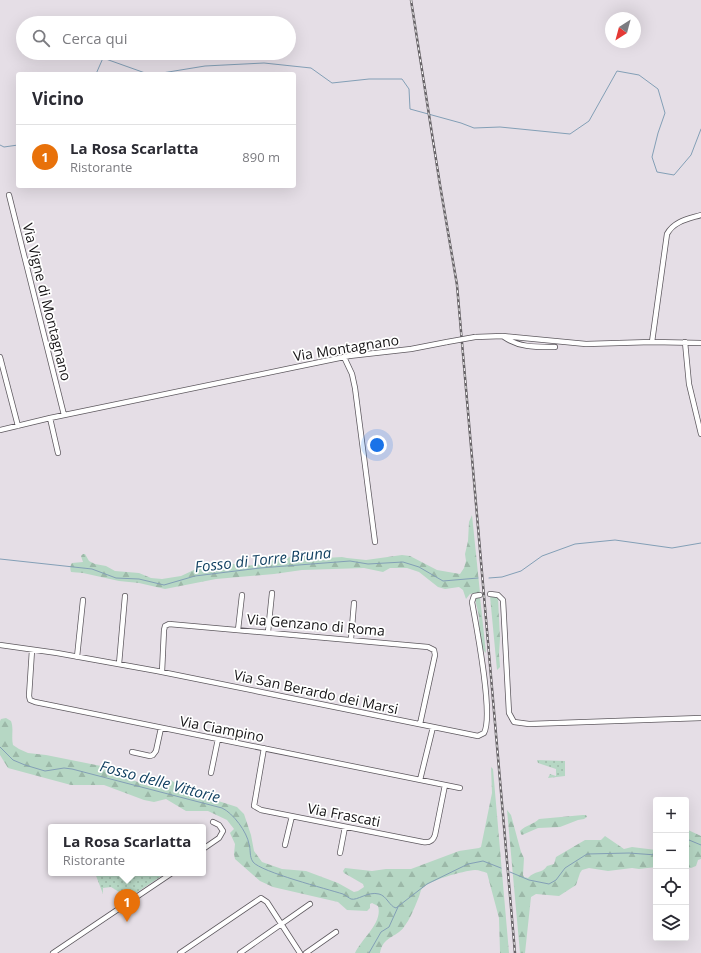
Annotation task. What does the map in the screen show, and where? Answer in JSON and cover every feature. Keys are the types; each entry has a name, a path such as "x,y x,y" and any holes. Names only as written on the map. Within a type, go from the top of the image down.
{"street":[{"name":"Via Vigne di Montagnano","path":"9,195 64,415"},
{"path":"652,342 667,236 672,227 679,222 701,215"},
{"name":"Via Montagnano","path":"0,430 64,415 344,357 411,349 475,337 503,336 586,344 652,342 701,343"},
{"path":"503,336 514,343 523,346 555,347"},
{"path":"685,342 689,384 701,434"},
{"path":"0,357 18,426"},
{"path":"344,357 352,374 355,386 375,542"},
{"path":"50,418 58,453"},
{"path":"268,632 272,593"},
{"path":"490,594 498,595 503,600 509,713 514,722 525,724 701,718"},
{"path":"238,630 242,595"},
{"name":"Via San Berardo dei Marsi","path":"0,645 162,672 476,736 482,735 486,730 487,720 483,666 472,602 474,596 480,595"},
{"path":"119,664 125,596"},
{"path":"77,657 83,600"},
{"path":"351,639 354,603"},
{"name":"Via Genzano di Roma","path":"162,672 164,630 167,625 268,632 424,646 434,650 435,655 420,724"},
{"name":"Via Ciampino","path":"32,650 28,694 32,701 460,788"},
{"path":"420,780 433,727"},
{"path":"132,752 150,756 153,755 156,751 161,728"},
{"path":"211,773 218,739"},
{"name":"Via Frascati","path":"264,748 254,806 259,809 292,816 429,842 433,840 435,835 445,785"},
{"path":"285,845 292,816"},
{"path":"206,848 219,838 223,831 219,825 213,822"},
{"path":"340,853 346,827"},
{"path":"53,953 168,876"},
{"path":"180,953 260,898 267,902 280,925 300,953"},
{"path":"240,953 310,904"},
{"path":"306,953 336,932"}],"green space":[{"path":"472,515 480,593 470,594 466,599 463,590 459,587 445,589 438,587 419,572 407,568 390,568 383,572 364,568 302,570 216,579 165,589 139,583 119,581 83,573 71,572 70,570 72,563 83,562 81,556 83,554 85,554 89,561 106,566 115,571 139,573 151,578 162,579 181,576 196,569 222,566 229,563 244,566 265,564 278,558 288,558 292,555 325,558 342,557 366,560 402,555 410,556 437,570 460,574 466,561 465,554 468,541 469,522"},
{"path":"490,596 497,596 498,598 500,667 497,670"},
{"path":"480,597 486,653 483,650 481,641 479,617 475,598"},
{"path":"6,718 11,721 12,724 13,745 28,753 46,755 116,769 133,780 148,786 171,780 181,787 185,795 197,799 212,799 237,807 244,814 251,835 254,851 262,862 282,869 306,871 338,883 354,892 364,887 363,884 344,873 343,871 345,868 372,871 386,869 411,869 459,851 481,847 492,793 491,767 493,769 509,953 500,953 499,918 487,873 475,870 446,877 425,886 421,890 406,924 401,931 384,943 380,953 355,953 378,918 378,906 372,903 367,911 347,910 338,902 273,887 260,881 235,859 235,844 230,833 234,829 227,820 208,811 186,811 166,799 154,802 144,800 104,785 71,785 8,768 0,755 0,721 1,719"},
{"path":"537,760 565,761 565,776 548,778 550,774 556,776 556,769 538,763"},
{"path":"507,810 511,815 524,858 524,877 528,878 543,870 547,866 554,864 556,857 585,840 601,840 605,836 624,849 632,847 653,850 653,867 608,871 589,868 582,870 576,885 559,896 536,894 531,897 525,953 520,953"},
{"path":"586,815 587,817 584,819 560,827 538,828 522,835 520,831 539,819"},
{"path":"689,830 701,836 701,859 698,860 696,866 689,868"},
{"path":"96,876 162,876 130,897 111,887 103,888 103,894"}],"waterway":[{"path":"97,72 102,60"},
{"path":"109,60 142,72"},
{"path":"168,72 205,66 264,63 311,68 332,83 369,79 402,79 409,89 410,109 474,128 500,127 570,134 589,121 617,71 639,75 658,89 665,113 652,157 657,172 674,175 691,155 701,129"},
{"path":"0,145 4,147 16,145"},
{"name":"Fosso di Torre Bruna","path":"489,578 502,577 521,571 542,556 575,544 615,540 672,548 701,543"},
{"name":"Fosso di Torre Bruna","path":"0,559 92,569 116,578 139,579 164,585 195,576 260,568 350,561 368,564 403,562 419,567 443,581 478,578"},
{"name":"Fosso delle Vittorie","path":"0,747 13,760 45,771 64,768 72,769 222,808 235,818 248,839 253,862 268,871 343,894 351,899 356,899 375,893 382,895 396,908 427,884 468,864 483,861 501,868"},
{"name":"Fosso delle Vittorie","path":"689,840 701,845"},
{"name":"Fosso delle Vittorie","path":"510,872 529,880 549,884 556,880 565,868 587,854 629,853 653,855"},
{"path":"369,953 381,932 389,927 398,907"}],"railway":[{"path":"411,0 457,285 515,953"}],"place":[{"name":"La Rosa Scarlatta","path":"127,922"}]}
